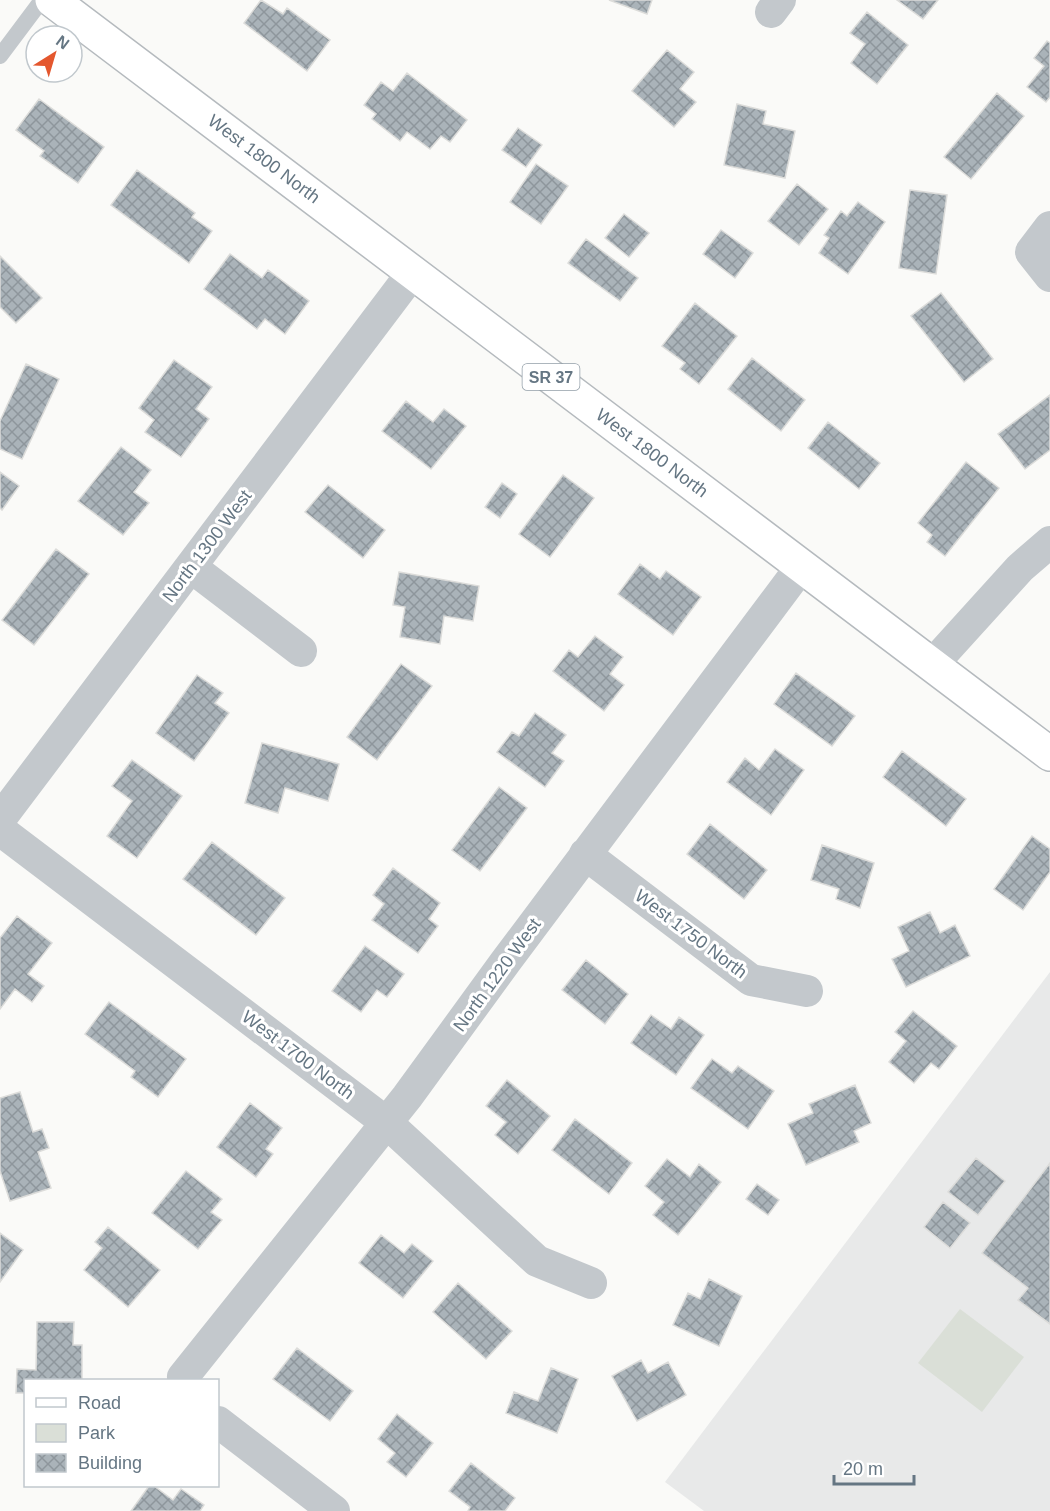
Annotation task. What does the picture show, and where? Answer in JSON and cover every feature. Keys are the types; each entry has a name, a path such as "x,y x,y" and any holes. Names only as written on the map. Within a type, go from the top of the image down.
{"main road":[{"name":"West 1800 North","path":"52,0 1050,754"}],"street":[{"path":"1041,264 1050,227"},
{"name":"North 1300 West","path":"0,819 414,272"},
{"path":"932,665 1020,568 1050,542"},
{"path":"191,567 301,651"},
{"name":"North 1220 West","path":"184,1378 387,1124 585,854 801,567"},
{"name":"West 1700 North","path":"0,830 387,1124 537,1261 591,1283"},
{"name":"West 1750 North","path":"585,854 751,980 807,991"},
{"path":"219,1423 334,1511"}],"lane":[{"path":"0,56 42,0"}],"shaded area":[{"path":"1050,972 1050,1511 704,1511 665,1482"}],"green space":[{"path":"960,1309 1024,1357 982,1412 918,1363"}],"building":[{"path":"261,0 283,14 287,8 330,40 307,71 244,23"},
{"path":"609,0 652,0 647,14"},
{"path":"897,0 938,0 923,19"},
{"path":"867,12 908,45 877,84 851,63 865,44 850,33"},
{"path":"1047,41 1050,43 1050,97 1046,102 1027,87 1044,66 1034,58"},
{"path":"667,50 694,72 680,89 696,102 674,127 632,91"},
{"path":"407,73 467,120 450,142 441,136 430,149 407,132 400,141 372,119 376,114 364,105 381,82 393,91"},
{"path":"997,93 1024,116 971,179 944,157"},
{"path":"39,99 104,147 78,183 40,156 44,151 16,130"},
{"path":"737,104 766,111 763,124 795,131 785,178 724,165"},
{"path":"518,128 542,145 526,167 502,150"},
{"path":"536,164 568,186 541,224 510,202"},
{"path":"137,170 195,213 192,217 212,231 189,263 111,205"},
{"path":"797,184 828,209 799,245 768,221"},
{"path":"910,190 947,195 936,274 899,268"},
{"path":"858,202 885,222 848,274 819,253 829,238 824,235 841,211 847,216"},
{"path":"624,214 649,233 629,257 605,238"},
{"path":"721,230 753,253 735,278 703,254"},
{"path":"586,239 638,278 620,301 568,263"},
{"path":"230,254 262,278 268,270 309,301 285,334 265,319 257,329 204,289"},
{"path":"0,256 42,298 16,323 0,307"},
{"path":"941,293 993,359 964,382 911,316"},
{"path":"695,303 737,336 699,384 680,369 685,363 662,346"},
{"path":"752,358 805,400 781,431 728,389"},
{"path":"174,360 212,387 196,409 209,419 181,457 145,432 154,420 139,408"},
{"path":"26,364 59,379 22,459 0,449 0,421"},
{"path":"1050,395 1050,450 1025,469 998,434"},
{"path":"406,401 433,422 444,409 466,426 431,469 382,431"},
{"path":"828,422 880,463 859,489 808,448"},
{"path":"121,447 151,470 134,492 149,503 123,535 78,501"},
{"path":"966,462 999,488 945,556 927,542 932,535 918,523"},
{"path":"0,472 19,486 2,510 0,508"},
{"path":"563,475 594,498 550,557 519,534"},
{"path":"502,483 517,494 500,518 485,507"},
{"path":"328,485 385,530 363,558 305,512"},
{"path":"56,549 89,574 34,645 2,620"},
{"path":"640,564 660,579 666,571 701,597 673,635 618,594"},
{"path":"399,572 479,586 473,621 444,616 440,644 400,637 405,607 393,605"},
{"path":"595,636 623,657 610,674 624,685 604,711 553,671 569,650 578,657"},
{"path":"401,664 432,686 377,760 347,737"},
{"path":"796,673 855,716 832,746 774,704"},
{"path":"197,675 223,693 215,703 229,713 194,761 156,733"},
{"path":"535,713 566,735 552,753 564,761 545,787 497,752 512,732 519,736"},
{"path":"262,743 339,764 328,801 285,788 278,813 245,803"},
{"path":"775,749 804,770 771,815 727,782 745,758 759,770"},
{"path":"902,751 966,799 946,826 883,777"},
{"path":"132,760 182,796 137,858 107,836 132,801 112,786"},
{"path":"499,787 527,808 480,871 452,850"},
{"path":"710,824 767,870 744,899 687,854"},
{"path":"1032,836 1050,849 1050,872 1023,910 994,889"},
{"path":"212,842 285,898 256,935 183,879"},
{"path":"822,845 874,863 860,908 836,899 839,889 811,880"},
{"path":"393,868 440,903 429,919 438,926 418,953 372,920 384,904 373,895"},
{"path":"930,912 940,933 955,925 970,956 906,987 892,959 909,951 898,927"},
{"path":"17,916 52,943 28,974 44,986 32,1002 15,989 0,1009 0,938"},
{"path":"365,946 404,974 387,997 377,990 361,1012 332,991"},
{"path":"586,960 628,994 605,1024 562,990"},
{"path":"109,1002 186,1059 158,1097 131,1077 135,1071 85,1034"},
{"path":"913,1011 957,1046 939,1069 931,1063 914,1083 889,1062 906,1041 895,1032"},
{"path":"651,1015 671,1029 679,1017 704,1035 676,1075 631,1043"},
{"path":"712,1059 732,1073 738,1066 774,1091 748,1129 691,1088"},
{"path":"507,1080 550,1116 518,1154 495,1135 506,1122 486,1106"},
{"path":"855,1085 871,1123 854,1131 859,1142 806,1165 788,1124 813,1113 809,1104"},
{"path":"20,1092 33,1132 42,1129 49,1148 38,1152 51,1188 10,1201 0,1171 0,1098"},
{"path":"250,1103 282,1128 266,1149 273,1154 256,1177 217,1147"},
{"path":"575,1119 632,1163 609,1194 552,1150"},
{"path":"976,1158 1005,1181 978,1215 948,1192"},
{"path":"667,1159 690,1177 699,1164 721,1182 678,1235 653,1215 664,1202 645,1186"},
{"path":"1050,1163 1050,1324 1018,1300 1028,1288 982,1253"},
{"path":"186,1171 222,1199 211,1212 222,1220 198,1249 152,1213"},
{"path":"757,1184 779,1200 768,1215 746,1199"},
{"path":"943,1202 970,1223 950,1248 924,1227"},
{"path":"108,1227 160,1270 128,1307 84,1270 102,1248 95,1242"},
{"path":"0,1233 23,1250 0,1282"},
{"path":"381,1235 404,1253 412,1244 433,1261 403,1298 359,1263"},
{"path":"709,1279 742,1296 719,1346 673,1325 688,1293 700,1299"},
{"path":"458,1283 512,1331 486,1359 433,1312"},
{"path":"37,1322 74,1322 73,1345 82,1345 82,1379 24,1379 24,1393 16,1393 17,1369 36,1370"},
{"path":"297,1348 353,1391 330,1421 273,1379"},
{"path":"641,1360 648,1373 668,1362 686,1395 637,1421 612,1376"},
{"path":"551,1368 578,1379 557,1433 506,1413 514,1392 538,1401"},
{"path":"397,1414 433,1443 406,1477 387,1462 395,1453 378,1439"},
{"path":"471,1463 515,1498 505,1511 468,1511 470,1507 449,1491"},
{"path":"148,1487 155,1487 173,1500 181,1489 204,1505 200,1511 131,1511"}]}
